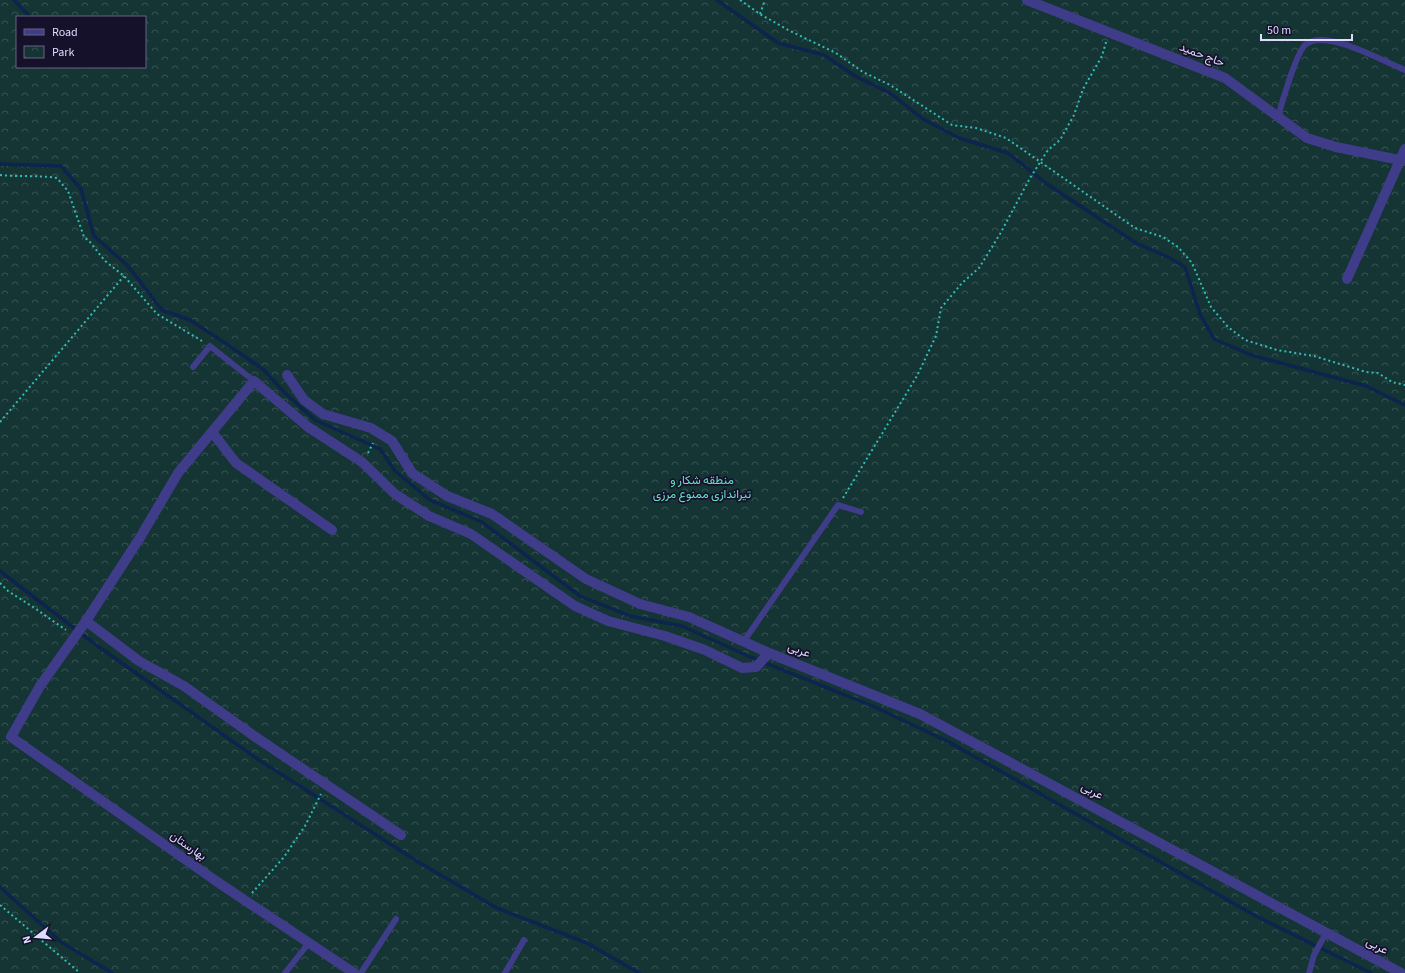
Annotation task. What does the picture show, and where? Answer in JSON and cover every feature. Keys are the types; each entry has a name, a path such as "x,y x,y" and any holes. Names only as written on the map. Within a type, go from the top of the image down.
{"street":[{"name":"حاج حمید","path":"1027,0 1225,78 1307,138 1336,147 1403,160"},
{"path":"1347,279 1403,160 1405,149"},
{"name":"عربی","path":"287,375 304,400 323,414 375,431 392,441 412,473 447,496 492,514 586,579 640,604 689,617 744,641 767,655 920,714 1324,936 1401,973"},
{"path":"71,643 141,536 178,473 254,381 308,427 362,462 394,494 429,516 471,534 575,606 608,621 666,636 705,650 742,668 756,667 767,655"},
{"path":"212,432 236,463 332,530"},
{"path":"84,623 139,661 184,686 254,736 401,835"},
{"name":"بهارستان","path":"71,643 40,686 11,737 80,787 245,901 354,973"}],"lane":[{"path":"1278,117 1288,84 1304,46 1312,40 1326,39 1349,46 1405,70"},
{"path":"193,367 210,346 254,381"},
{"path":"744,641 838,505 861,512"},
{"path":"361,973 396,919"},
{"path":"1309,973 1314,955 1324,936"},
{"path":"505,973 524,940"},
{"path":"285,973 308,944"}],"path":[{"path":"740,0 760,14 836,53 863,72 890,85 952,125 976,128 1006,138 1135,228 1163,237 1178,248 1192,263 1211,307 1228,327 1245,340 1277,350 1314,356 1366,372 1378,373 1392,382 1405,385"},
{"path":"760,14 765,0"},
{"path":"838,505 917,376 936,336 941,308 962,283 979,268 1000,234 1035,169 1048,150 1060,140 1074,115 1083,89 1102,56 1109,33"},
{"path":"0,175 26,177 43,176 57,178 68,191 84,237 90,242 105,261 124,276 157,314 210,346"},
{"path":"0,422 124,276"},
{"path":"368,453 376,439"},
{"path":"0,584 8,592 33,606 66,630 71,643"},
{"path":"245,901 284,857 305,826 322,792"},
{"path":"0,905 80,973"}],"green space":[{"name":"منطقه شکار و تیراندازی ممنوع مرزی","path":"0,0 1405,0 1405,973 0,973"}],"waterway":[{"path":"14,0 29,16"},
{"path":"717,0 778,43 824,55 855,76 890,93 923,119 959,138 1008,153 1047,184 1136,243 1168,257 1185,267 1200,314 1214,339 1251,355 1366,386 1405,405"},
{"path":"0,164 61,166 81,189 94,236 128,266 162,310 190,320 264,370 285,393 315,420 380,449 395,471 430,500 482,522 580,596 630,616 682,626 748,656 875,707 949,742 1256,916 1371,973"},
{"path":"0,571 92,642 259,760 420,863 497,908 587,943 639,973"},
{"path":"0,887 61,942 112,973"}]}
